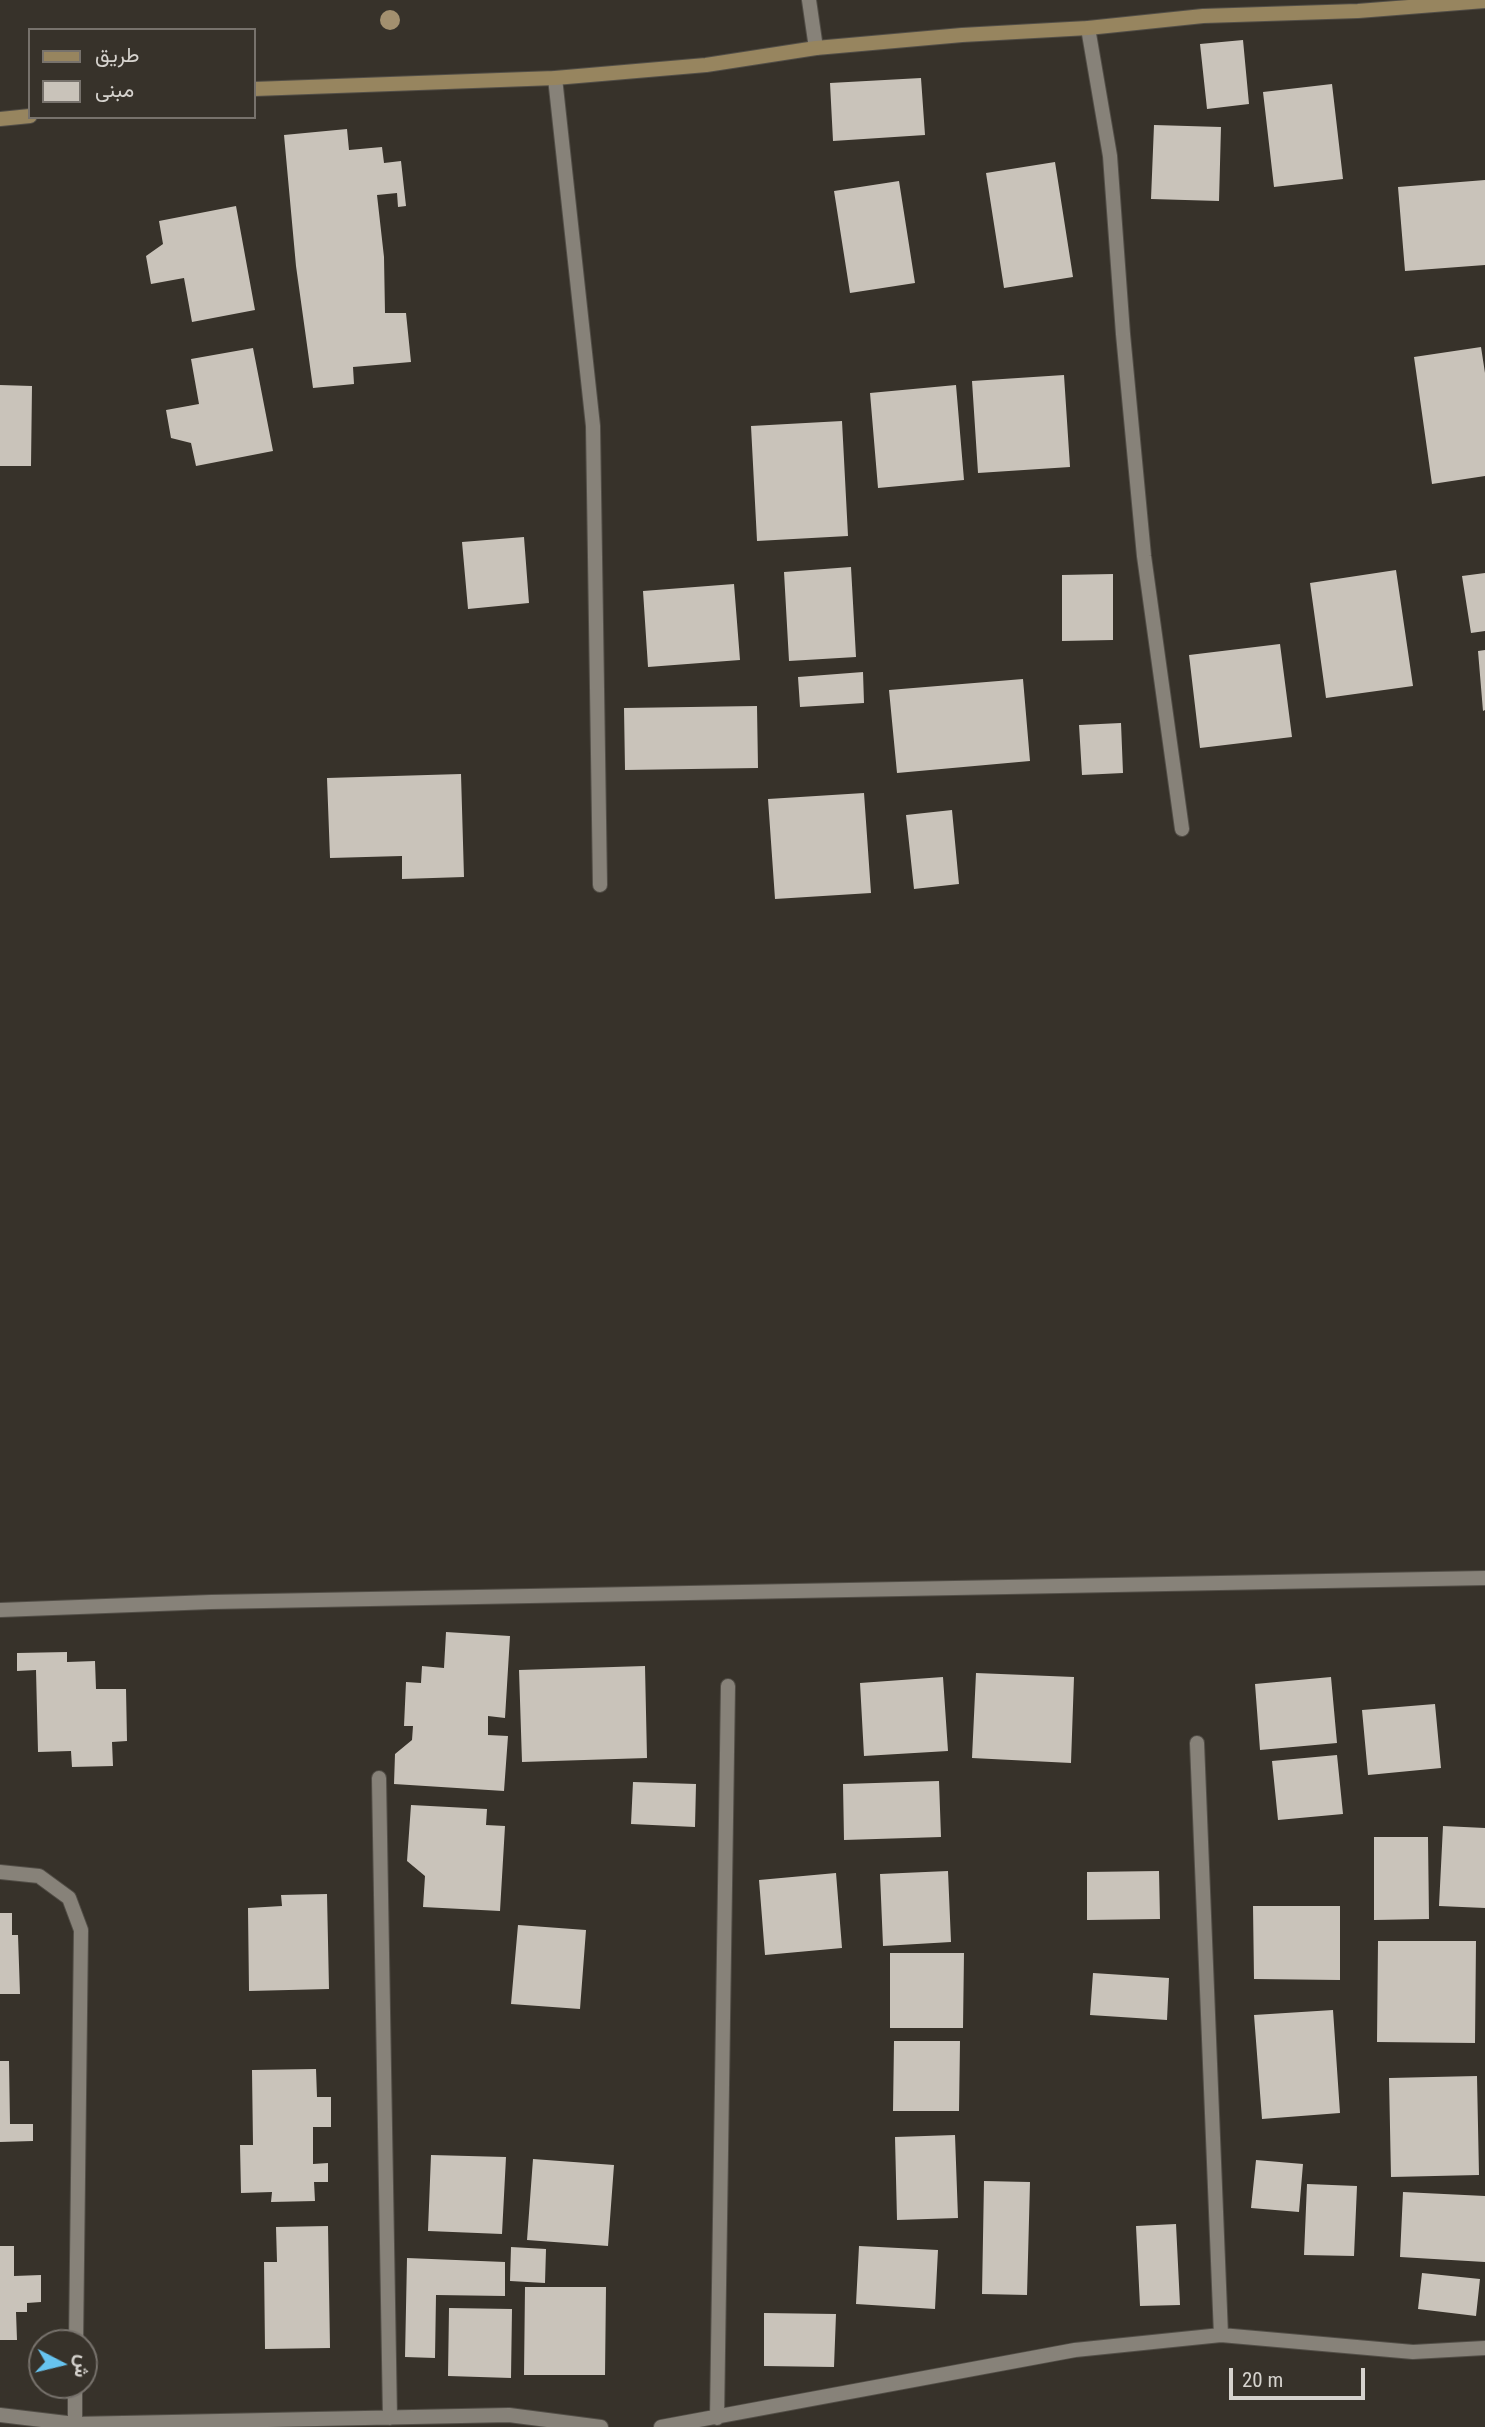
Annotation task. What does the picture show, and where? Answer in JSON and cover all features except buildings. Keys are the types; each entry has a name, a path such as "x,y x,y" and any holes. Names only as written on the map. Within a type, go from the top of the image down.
{"main road":[{"path":"256,89 555,78 706,65 816,48 962,34 1088,28 1203,16 1358,11 1485,1"},
{"path":"0,119 28,116"}],"street":[{"path":"808,0 816,48"},
{"path":"1088,28 1110,156 1144,556 1182,829"},
{"path":"555,78 593,426 600,885"},
{"path":"0,1609 225,1601 1485,1578"},
{"path":"717,2418 728,1686"},
{"path":"1197,1743 1221,2335"},
{"path":"379,1778 390,2418"},
{"path":"0,1872 38,1876 69,1898 82,1930 76,2329"},
{"path":"661,2427 1076,2350 1221,2335 1413,2352 1485,2348"},
{"path":"75,2399 75,2424"},
{"path":"0,2415 75,2424 509,2415 601,2427"}]}
